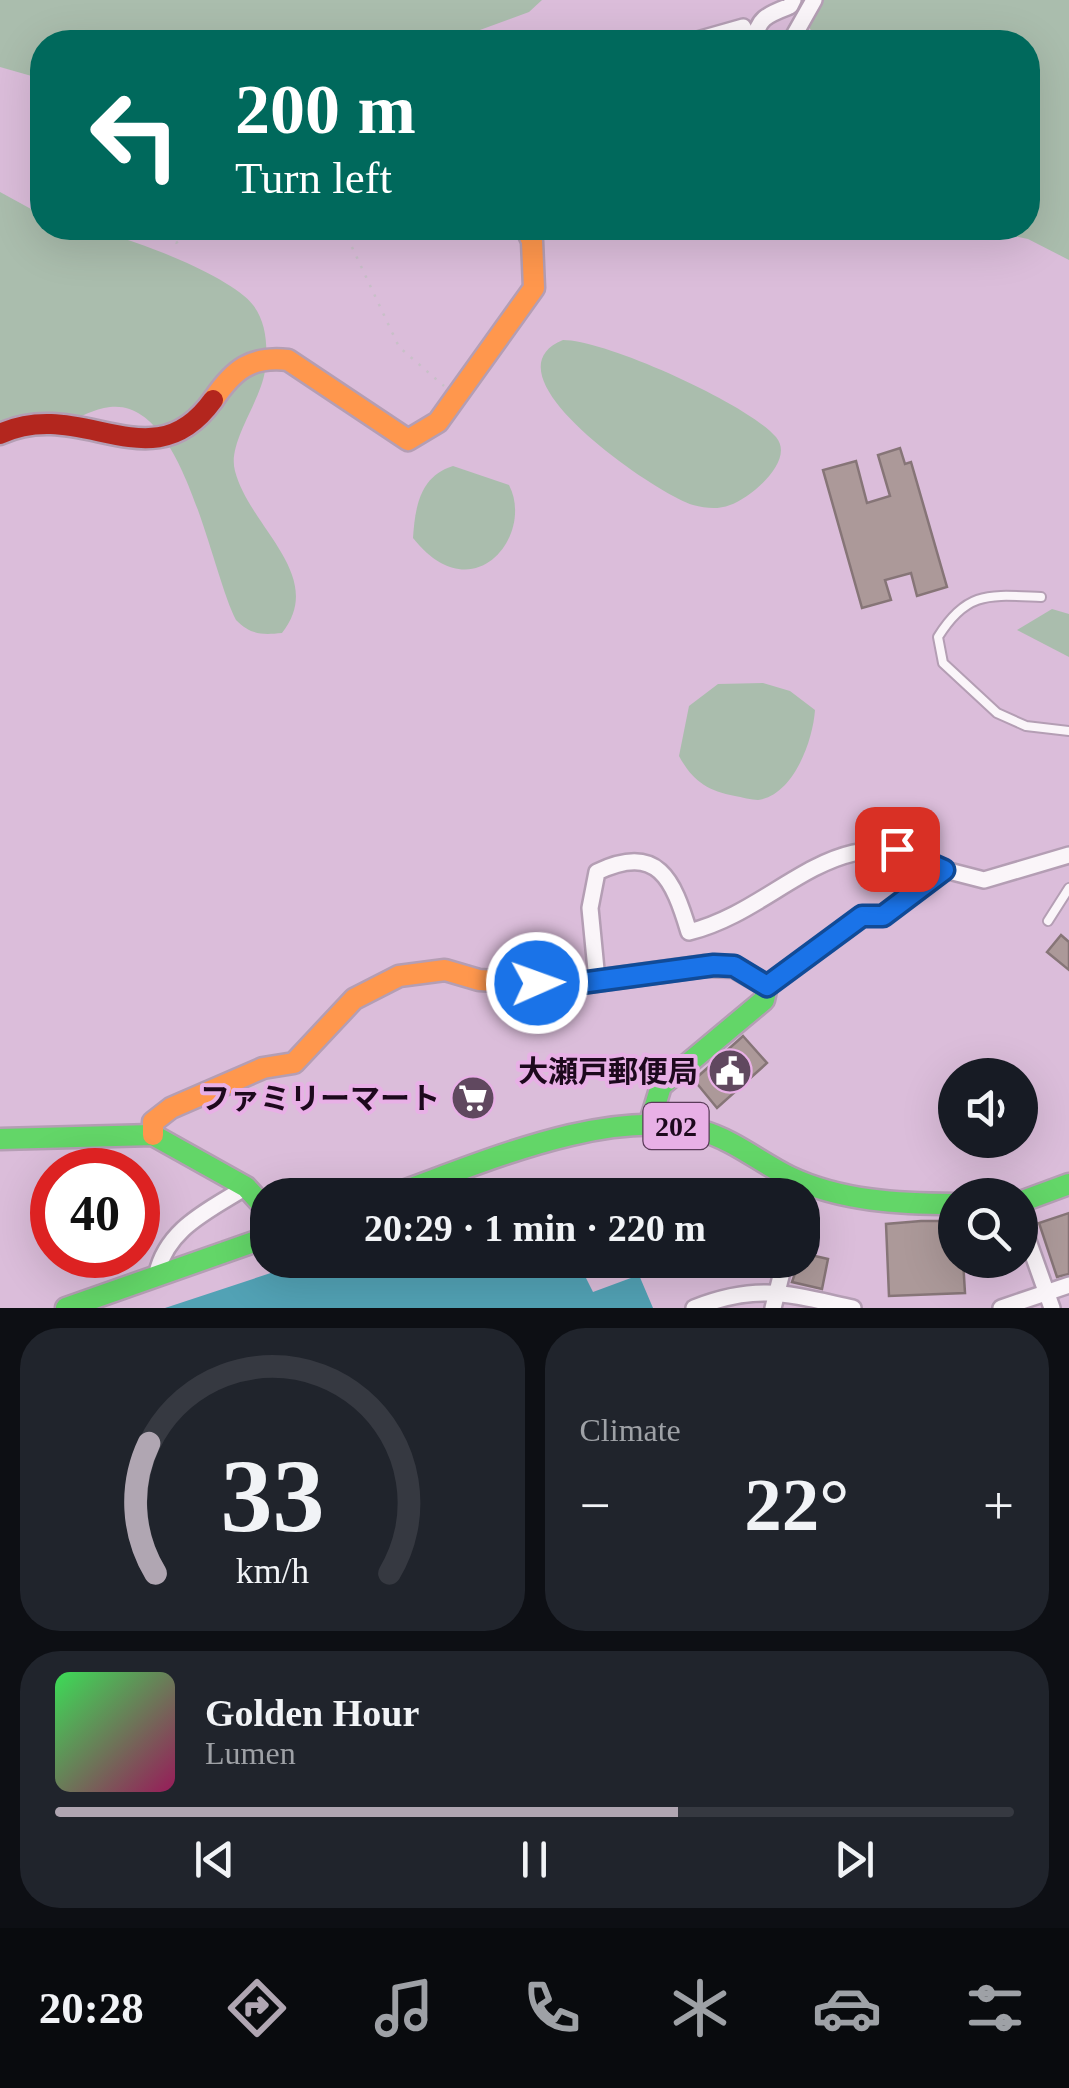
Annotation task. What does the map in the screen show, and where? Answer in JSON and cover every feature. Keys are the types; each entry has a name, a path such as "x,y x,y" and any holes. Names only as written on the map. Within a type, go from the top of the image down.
{"main road":[{"path":"0,434 17,423 37,418 64,420 138,439 166,438 195,422 234,368 261,360 290,360 366,416 408,440 438,422 534,288 532,240"},
{"path":"153,1135 153,1122 171,1108 264,1068 294,1063 354,1000 399,976 445,970 479,980 566,985 714,965 734,966 767,986 764,1000 662,1086 650,1122"},
{"name":"202","path":"444,1178 558,1141 650,1122 701,1130 784,1178"},
{"path":"0,1139 153,1135 250,1191"},
{"path":"1038,1195 1069,1184"},
{"name":"202","path":"820,1192 894,1204 938,1204"},
{"path":"160,1276 250,1243"},
{"path":"66,1308 153,1278"}],"street":[{"path":"755,30 765,16 790,6 792,0"},
{"path":"797,30 814,0"},
{"path":"597,980 590,908 597,872 612,865 644,860 657,866 677,892 689,932 716,925 765,893 873,847 897,849 944,870 984,880 1069,855"},
{"path":"767,986 862,916 883,916 944,870"},
{"path":"160,1257 182,1228 246,1187"},
{"path":"1038,1269 1052,1308"},
{"path":"1001,1308 1069,1286"},
{"path":"694,1308 733,1293 852,1308"}],"lane":[{"path":"1041,597 971,599 951,616 938,637 944,663 997,713 1026,726 1069,731"},
{"path":"1048,921 1069,888"}],"path":[{"path":"348,240 398,348 456,397"}],"green space":[{"path":"0,0 542,0 529,12 480,30 30,30 30,76 0,67"},
{"path":"795,0 1069,0 1069,260 1030,240 1040,240 1040,30 811,30"},
{"path":"0,192 30,208 30,240 127,240 199,269 241,293 258,312 266,354 262,383 236,448 235,471 243,492 291,572 296,592 294,612 282,633 257,633 236,620 176,457 157,429 136,412 110,407 47,433 0,435"},
{"path":"563,340 642,362 737,408 776,437 781,447 776,467 759,487 725,507 693,505 674,496 614,457 558,404 543,379 543,356"},
{"path":"453,466 509,485 515,505 506,544 493,559 477,568 457,569 435,560 413,538 415,515 426,485"},
{"path":"1052,609 1069,614 1069,657 1017,630"},
{"path":"763,683 790,691 815,710 799,764 782,788 758,800 708,787 689,772 679,756 689,706 718,684"}],"water":[{"path":"256,1278 586,1278 593,1292 640,1278 653,1308 165,1308"}],"building":[{"path":"900,448 905,464 911,462 947,587 917,596 911,573 885,580 891,600 862,608 823,470 856,461 867,503 890,496 878,455"},
{"path":"1061,935 1069,942 1069,970 1047,952"},
{"name":"大瀬戸郵便局","path":"743,1036 767,1063 717,1108 694,1080"},
{"path":"1069,1213 1069,1274 1057,1277 1039,1223"},
{"path":"938,1221 938,1278 964,1278 965,1293 889,1296 886,1224"},
{"path":"820,1257 828,1259 822,1289 792,1282 793,1278 820,1278"}],"traffic: fast":[{"path":"650,1122 661,1086 764,1000 767,986 734,967 705,966"},
{"path":"438,1178 504,1154 586,1132 666,1125 714,1135 792,1178"},
{"path":"0,1139 153,1135 250,1191"},
{"path":"1038,1195 1069,1184"},
{"path":"820,1188 892,1202 938,1203"},
{"path":"66,1308 250,1243"}],"traffic: slow":[{"path":"213,400 228,380 245,367 264,360 288,360 408,440 438,422 534,288 532,240"},
{"path":"153,1135 153,1122 171,1108 263,1068 294,1063 354,999 399,976 445,970 479,980 566,985 705,966"}],"traffic: jam":[{"path":"0,434 30,425 59,425 140,438 166,436 190,424 213,400"}],"place":[{"name":"大瀬戸郵便局","path":"730,1071"},
{"name":"ファミリーマート","path":"473,1098"}],"route":[{"path":"537,983 566,985 714,965 734,966 767,986 862,916 883,916 944,870 897,849"}]}
